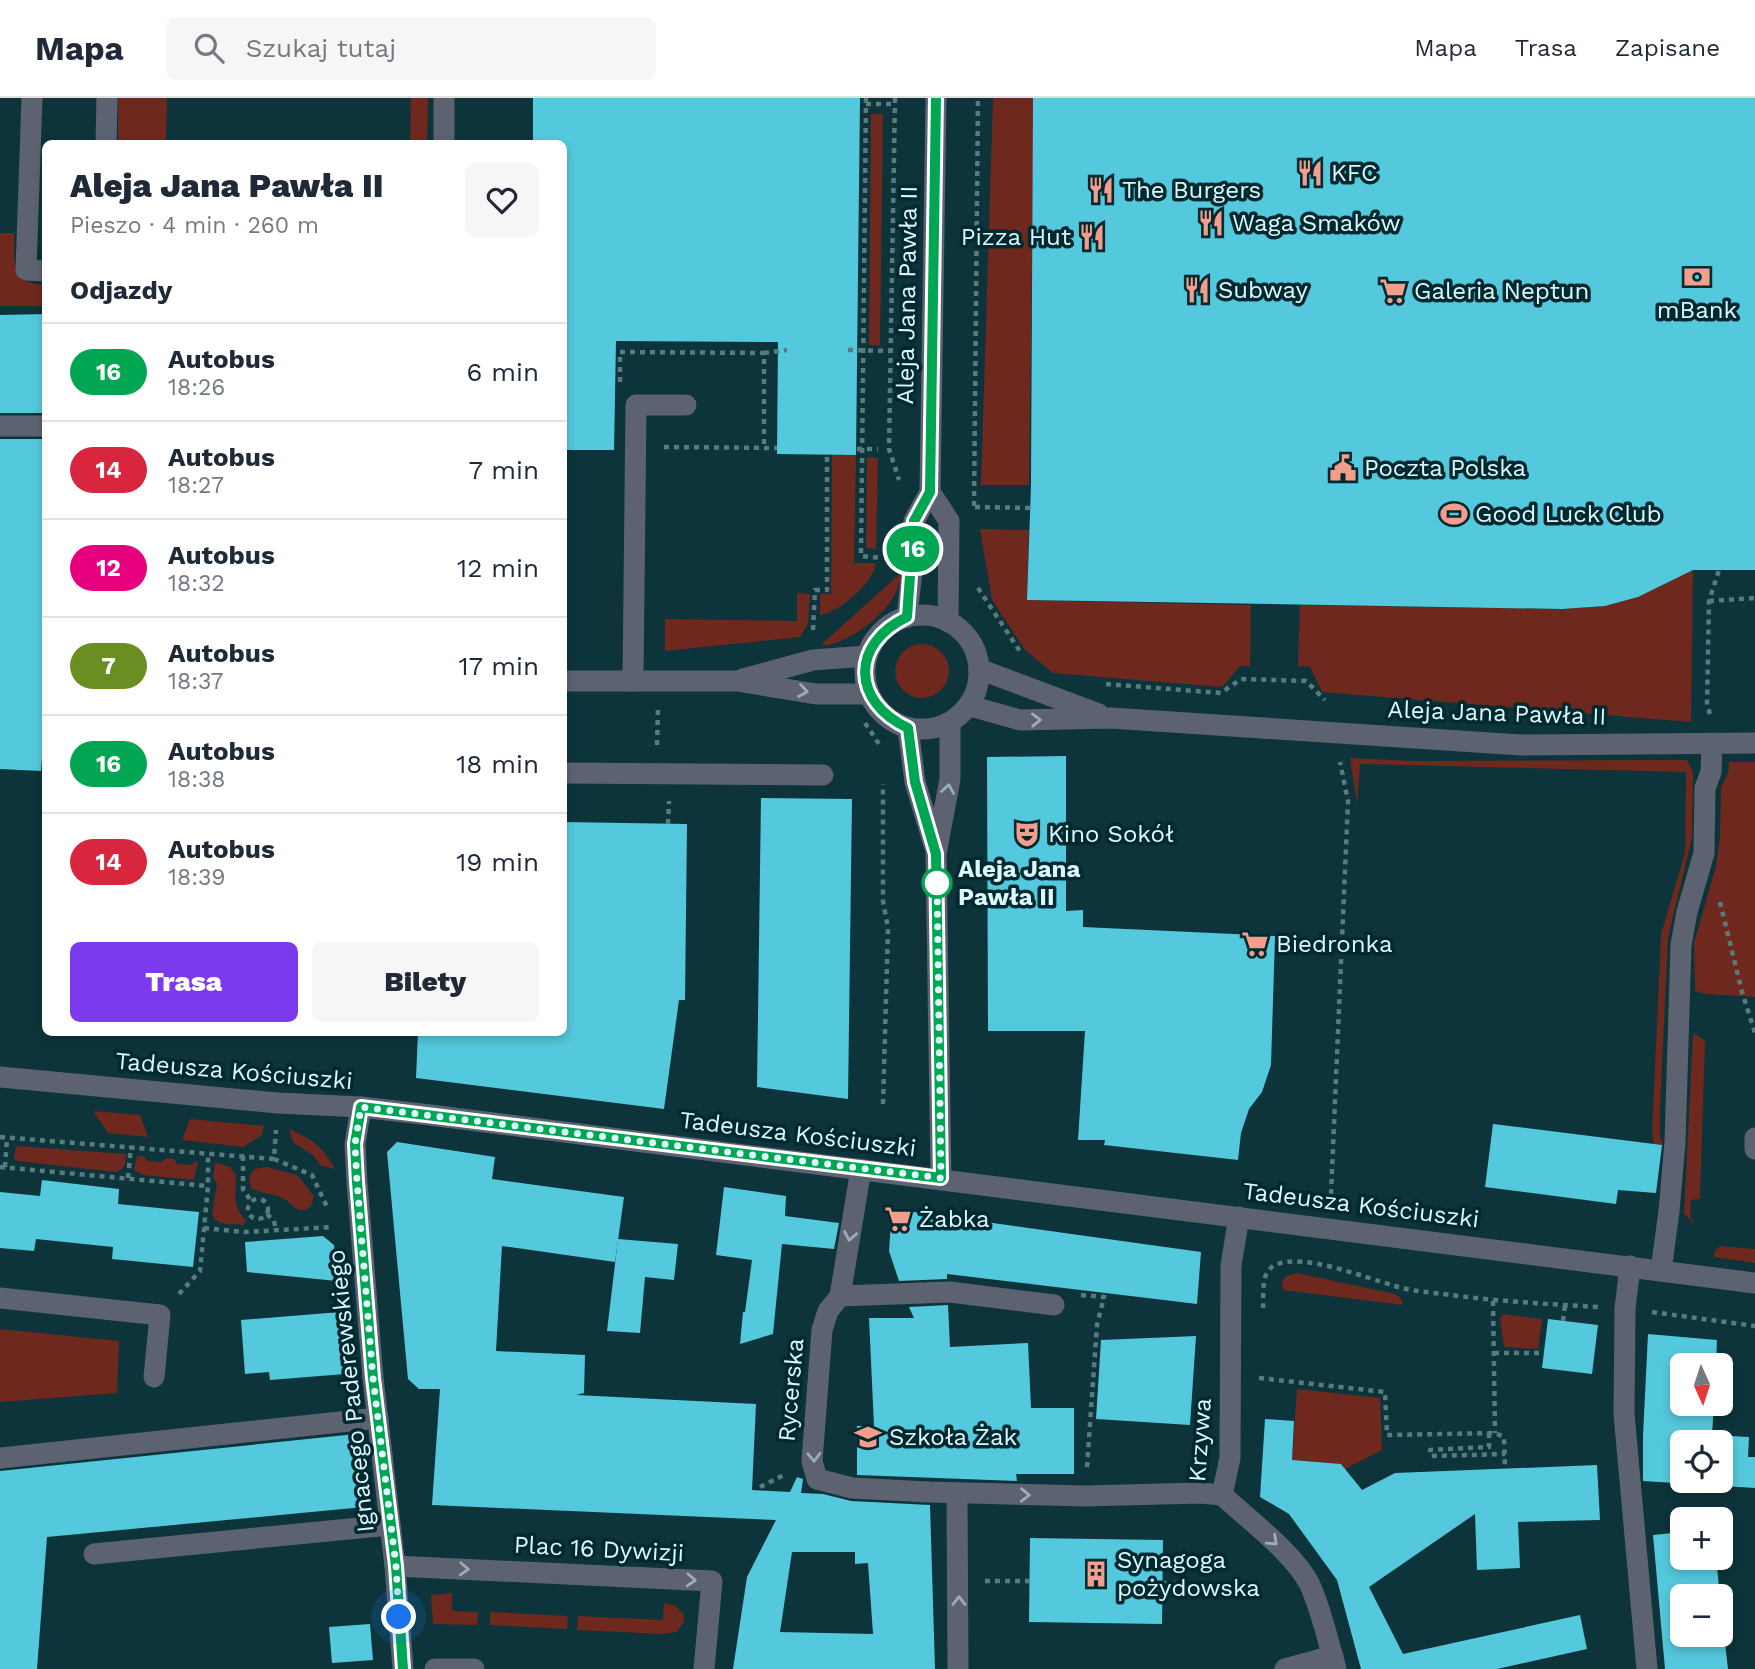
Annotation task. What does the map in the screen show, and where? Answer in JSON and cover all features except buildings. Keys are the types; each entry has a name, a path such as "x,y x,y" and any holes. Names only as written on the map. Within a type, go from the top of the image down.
{"street":[{"path":"32,98 26,270 42,271"},
{"path":"106,140 107,98"},
{"path":"444,98 444,140"},
{"name":"Aleja Jana Pawła II","path":"907,617 914,521 930,492 936,98"},
{"path":"633,681 636,405 685,405"},
{"path":"0,426 42,426"},
{"path":"930,492 950,521 948,622"},
{"path":"928,615 948,622 964,634 975,650 979,669 978,688 970,705 950,723 929,729 908,728 891,720 878,709 869,694 865,676 867,656 876,639 889,625 907,617 928,615"},
{"path":"737,681 813,660 867,656"},
{"name":"Aleja Jana Pawła II","path":"979,669 1111,718"},
{"path":"567,681 737,681 816,694 869,694"},
{"name":"Aleja Jana Pawła II","path":"970,705 1020,720 1111,718 1521,745 1755,743"},
{"path":"941,1178 936,854 950,779 950,723"},
{"path":"908,728 915,782 936,854"},
{"path":"1661,1270 1675,1142 1681,945 1686,912 1704,853 1706,788 1711,772 1712,744"},
{"path":"567,773 823,775"},
{"name":"Tadeusza Kościuszki","path":"0,1077 361,1107 941,1178 1755,1283"},
{"name":"Ignacego Paderewskiego","path":"361,1107 355,1144 357,1182 378,1418 396,1566 403,1669"},
{"path":"1755,1138 1755,1149"},
{"name":"Rycerska","path":"861,1169 840,1296 828,1311 822,1330 812,1461 817,1479 852,1488 957,1493 1222,1495"},
{"name":"Krzywa","path":"1239,1217 1231,1265 1230,1458 1222,1495 1285,1552 1309,1583 1335,1662"},
{"path":"1630,1266 1625,1309 1624,1414 1647,1669"},
{"path":"840,1296 950,1292 1054,1305"},
{"path":"0,1298 160,1315 154,1377"},
{"path":"0,1458 378,1418"},
{"path":"957,1493 958,1669"},
{"path":"94,1554 390,1525"},
{"name":"Plac 16 Dywizji","path":"396,1566 712,1581 704,1669"},
{"path":"1285,1669 1335,1662"},
{"path":"435,1669 474,1669"}],"path":[{"path":"974,519 978,98"},
{"path":"882,558 861,556 860,449 864,351 866,101 895,101 889,449 900,483"},
{"path":"764,353 787,350"},
{"path":"849,351 890,351"},
{"path":"658,447 777,448"},
{"path":"860,449 878,449"},
{"path":"812,637 815,590 827,590 827,455"},
{"path":"966,494 975,475"},
{"path":"974,507 1035,508"},
{"path":"1712,720 1707,705 1709,601 1719,570"},
{"path":"976,577 978,589 1028,662"},
{"path":"1709,601 1755,598"},
{"path":"1104,684 1221,693 1241,678 1306,681 1323,700 1333,701"},
{"path":"657,748 658,701"},
{"path":"857,716 867,724 882,750"},
{"path":"1331,1194 1348,801 1339,758"},
{"path":"883,781 883,901 888,928 883,1104"},
{"path":"668,824 669,789"},
{"path":"1704,853 1714,876 1742,992 1755,1033"},
{"path":"274,1158 276,1128"},
{"path":"0,1137 274,1158 312,1175 337,1227 245,1232 204,1228"},
{"path":"7,1138 2,1167 208,1186"},
{"path":"128,1178 131,1146"},
{"path":"160,1315 200,1271 208,1186 208,1153"},
{"path":"243,1156 243,1189 251,1201"},
{"path":"258,1198 268,1207 267,1214 262,1219 254,1219 249,1214 251,1201 258,1198"},
{"path":"267,1214 274,1220 276,1230"},
{"path":"1262,1319 1264,1278 1267,1270 1277,1264 1297,1261 1398,1287 1493,1301 1625,1309 1755,1326"},
{"path":"1079,1295 1104,1295 1097,1325 1085,1496"},
{"path":"1493,1301 1492,1433 1489,1447 1430,1450 1431,1456 1505,1454"},
{"path":"1563,1321 1565,1305"},
{"path":"1494,1353 1540,1353"},
{"path":"1259,1366 1258,1378 1385,1392 1387,1436 1492,1433 1504,1437 1506,1468"},
{"path":"1018,1581 1030,1581"},
{"path":"1162,1583 1186,1583"}],"shaded area":[{"path":"118,98 167,98 166,140 118,140"},
{"path":"411,98 428,98 427,140 410,140"},
{"path":"993,98 1034,98 1029,485 981,485"},
{"path":"871,114 883,114 880,345 869,345"},
{"path":"0,233 14,233 16,269 25,280 42,284 42,306 0,306"},
{"path":"832,455 856,455 854,563 876,563 869,579 846,603 820,615 820,594 831,594"},
{"path":"867,457 878,458 876,549 866,548"},
{"path":"980,529 1029,530 1027,600 1251,605 1250,666 1240,666 1222,687 1053,673 1025,650 992,600"},
{"path":"1693,570 1691,722 1322,692 1310,667 1298,666 1300,605 1562,609 1605,606 1638,597"},
{"path":"903,571 891,601 866,627 844,640 823,646 823,643"},
{"path":"797,593 810,594 808,624 800,637 665,651 665,619 797,621"},
{"path":"922,644 941,652 949,671 941,690 922,698 903,690 895,671 903,652"},
{"path":"1350,758 1413,761 1687,760 1693,772 1692,838 1668,937 1660,1108 1660,1137 1663,1145 1654,1144 1652,1133 1661,934 1685,853 1686,772 1360,764 1357,804"},
{"path":"1729,762 1755,762 1755,997 1695,991 1694,943 1716,866 1720,837 1721,788 1728,773"},
{"path":"1693,1035 1705,1041 1700,1199 1691,1200 1690,1216 1694,1224 1684,1213"},
{"path":"93,1111 140,1115 148,1137 108,1133"},
{"path":"190,1119 264,1126 262,1135 243,1147 182,1140"},
{"path":"289,1129 316,1144 327,1155 335,1169 320,1165 313,1155 293,1142"},
{"path":"16,1146 126,1154 125,1163 122,1169 116,1172 17,1161 14,1158"},
{"path":"137,1156 143,1156 148,1161 174,1159 177,1164 190,1165 198,1161 194,1180 143,1175 134,1170"},
{"path":"215,1162 230,1167 236,1175 235,1199 246,1221 243,1225 217,1221 212,1214 217,1183 213,1179"},
{"path":"267,1167 297,1175 314,1196 311,1206 303,1211 280,1197 251,1188 249,1178 254,1169"},
{"path":"1720,1246 1755,1249 1755,1263 1714,1257"},
{"path":"1297,1273 1395,1294 1401,1298 1403,1305 1283,1290 1282,1281"},
{"path":"1503,1314 1542,1319 1538,1349 1504,1347 1500,1318"},
{"path":"0,1329 119,1341 117,1393 0,1402"},
{"path":"1297,1389 1380,1398 1382,1450 1345,1469 1341,1464 1292,1460"},
{"path":"452,1593 452,1611 478,1612 477,1625 433,1624 431,1595"},
{"path":"664,1603 676,1606 684,1615 684,1622 677,1632 663,1634 577,1630 578,1616 663,1620"},
{"path":"490,1612 568,1616 567,1629 490,1625"}],"bus line":[{"name":"16","path":"403,1669 396,1566 373,1378 357,1182 355,1144 361,1107 941,1178 936,854 915,782 908,728 891,720 878,709 869,694 865,676 867,656 876,639 889,625 907,617 914,521 930,492 936,98"}],"place":[{"name":"KFC","path":"1310,173"},
{"name":"The Burgers","path":"1101,190"},
{"name":"Waga Smaków","path":"1211,223"},
{"name":"Pizza Hut","path":"1092,237"},
{"name":"mBank","path":"1697,277"},
{"name":"Subway","path":"1197,290"},
{"name":"Galeria Neptun","path":"1393,291"},
{"name":"Poczta Polska","path":"1343,468"},
{"name":"Good Luck Club","path":"1454,514"},
{"name":"Kino Sokół","path":"1027,834"},
{"name":"Aleja Jana Pawła II","path":"937,883"},
{"name":"Biedronka","path":"1255,944"},
{"name":"Żabka","path":"898,1219"},
{"name":"Szkoła Żak","path":"868,1437"},
{"name":"Synagoga pożydowska","path":"1096,1574"}],"route":[{"path":"399,1617 396,1566 373,1378 357,1182 355,1144 361,1107 941,1178 937,878 937,883"}]}
